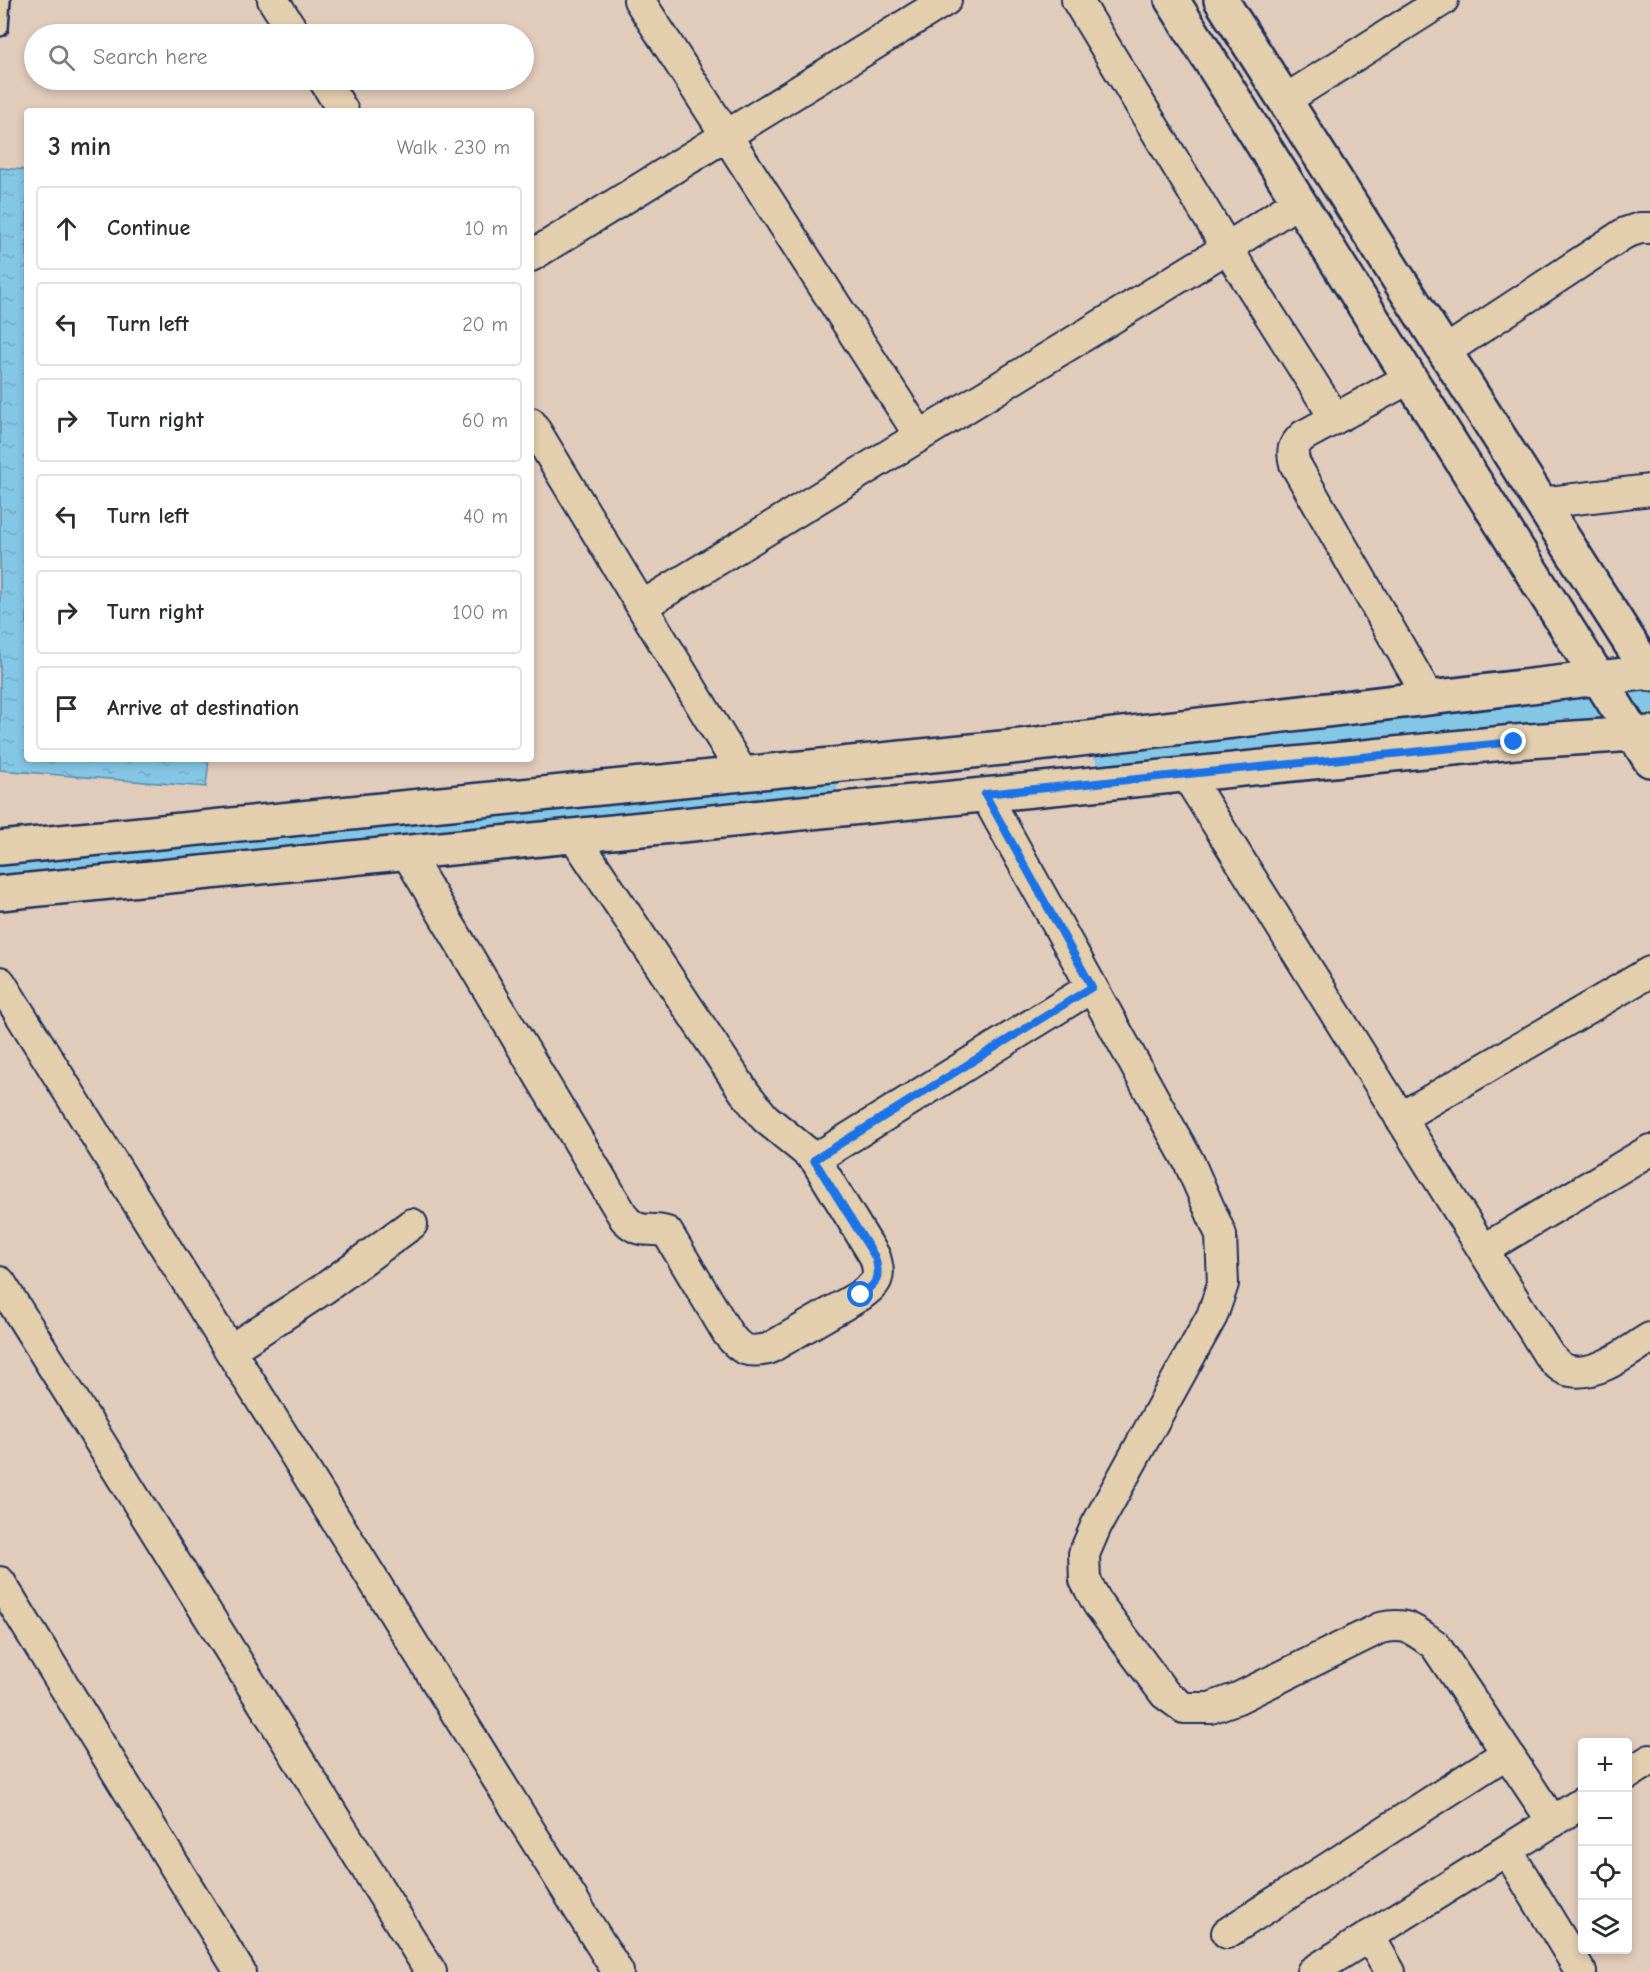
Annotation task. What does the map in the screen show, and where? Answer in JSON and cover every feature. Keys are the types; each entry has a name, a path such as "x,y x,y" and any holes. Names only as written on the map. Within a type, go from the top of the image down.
{"street":[{"path":"273,0 289,24"},
{"path":"639,0 920,436"},
{"path":"534,254 946,0"},
{"path":"1077,0 1227,248 1335,418"},
{"path":"1173,0 1599,678 1645,742"},
{"path":"0,848 1012,747 1650,672 1221,0"},
{"path":"1285,100 1443,0"},
{"path":"330,90 341,108"},
{"path":"642,606 1227,248 1299,201"},
{"path":"1444,352 1625,233 1640,228 1650,228"},
{"path":"1410,378 1303,436 1295,444 1292,452 1295,464 1429,698"},
{"path":"534,428 743,774"},
{"path":"1541,503 1650,490"},
{"path":"0,893 1514,742 1645,742"},
{"path":"1186,774 1548,1354 1557,1364 1569,1371 1587,1371 1605,1365 1650,1338"},
{"path":"985,794 1189,1162 1221,1235 1223,1284 1212,1316 1096,1526 1084,1554 1085,1580 1098,1604 1165,1694 1184,1708 1210,1708 1238,1698 1380,1628 1398,1624 1418,1632 1434,1645 1553,1822"},
{"path":"406,852 624,1219 633,1228 643,1231 657,1229 667,1232 738,1347 753,1352 768,1349 874,1286 879,1273 875,1257 814,1160 765,1118 745,1093 574,836"},
{"path":"1400,1118 1650,972"},
{"path":"0,982 618,1972"},
{"path":"814,1160 1092,987"},
{"path":"1483,1250 1650,1150"},
{"path":"230,1350 325,1288 412,1224"},
{"path":"0,1282 430,1972"},
{"path":"0,1582 240,1972"},
{"path":"1227,1933 1507,1753"},
{"path":"1312,1972 1578,1806"},
{"path":"1507,1850 1581,1972"},
{"path":"1369,1936 1390,1972"}],"lane":[{"path":"0,28 2,0"}],"water":[{"path":"0,168 24,170 24,762 209,762 206,787 0,770"}],"waterway":[{"path":"1112,751 1650,694"},
{"path":"0,870 819,782"}],"route":[{"path":"861,1295 874,1286 879,1273 875,1257 814,1160 1092,987 985,794 1514,742"}]}
